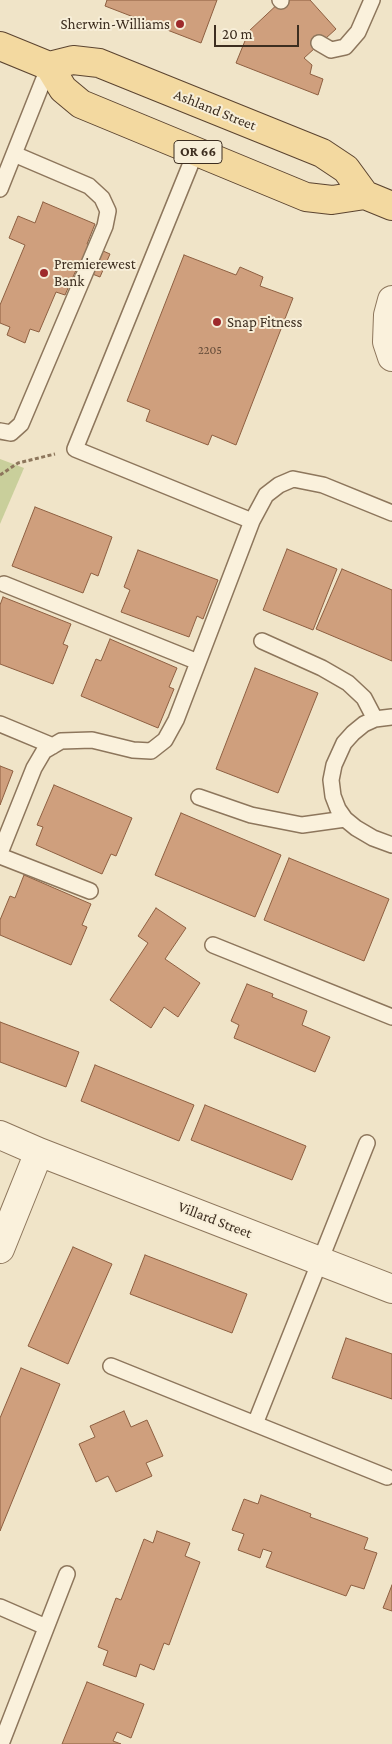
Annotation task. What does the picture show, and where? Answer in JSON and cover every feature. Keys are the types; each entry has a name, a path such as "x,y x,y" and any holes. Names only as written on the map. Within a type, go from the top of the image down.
{"main road":[{"path":"0,46 49,66"},
{"name":"Ashland Street","path":"49,66 73,60 99,63 322,152 346,169 365,194 392,206"},
{"name":"OR 66","path":"49,66 63,89 81,104 306,197 332,200 365,194"}],"street":[{"path":"392,300 388,315 387,342 392,357"},
{"name":"Villard Street","path":"0,1135 39,1152 392,1289"},
{"path":"0,1249 39,1152"}],"lane":[{"path":"319,44 331,50 345,47 358,32 372,0"},
{"path":"0,189 49,66"},
{"path":"196,151 75,449 252,521"},
{"path":"0,431 11,432 21,424 105,226 108,211 102,198 89,186 14,154"},
{"path":"90,891 0,854 34,768 44,751 61,741 92,740 125,749 151,751 165,740 176,720 252,521 266,495 279,485 293,480 323,485 392,513"},
{"path":"4,584 198,662"},
{"path":"262,641 322,668 348,683 364,698 375,719"},
{"path":"392,717 375,719 352,733 344,743 334,765 331,780 333,796 345,818 367,835 392,845"},
{"path":"0,724 53,746"},
{"path":"199,797 251,815 302,825 345,818"},
{"path":"213,945 392,1017"},
{"path":"255,1424 366,1143"},
{"path":"111,1366 387,1476"},
{"path":"1,1744 67,1574"},
{"path":"0,1607 46,1627"}],"path":[{"path":"0,475 18,463 75,449"}],"green space":[{"path":"0,459 24,468 0,524"}],"building":[{"name":"Sherwin-Williams","path":"107,0 217,0 201,43 105,6"},
{"path":"282,0 310,0 336,29 304,58 312,65 310,74 323,79 318,95 236,63 249,31"},
{"name":"Premierewest Bank","path":"43,202 95,224 87,244 110,254 100,277 77,268 65,295 56,292 39,332 30,329 25,343 7,335 10,327 0,323 0,305 25,245 9,238 18,216 35,223"},
{"path":"184,255 236,275 240,267 263,277 260,286 293,298 236,445 212,435 208,445 146,421 150,410 127,401"},
{"path":"35,507 112,537 98,576 91,573 83,593 12,566"},
{"path":"287,549 337,569 313,630 263,610"},
{"path":"138,550 218,580 203,619 197,616 189,637 121,612 130,590 124,587"},
{"path":"342,569 392,590 392,661 316,629"},
{"path":"3,597 71,624 63,644 68,646 53,684 0,664 0,605"},
{"path":"110,639 177,668 169,687 174,689 158,728 81,696 96,659 101,661"},
{"path":"255,668 318,693 278,793 216,769"},
{"path":"0,766 13,771 0,805"},
{"path":"54,785 132,818 116,856 111,854 102,874 36,845 43,827 37,825"},
{"path":"181,813 281,855 255,917 155,875"},
{"path":"289,858 389,899 364,961 264,920"},
{"path":"24,875 91,904 82,925 87,927 71,965 0,935 0,920 10,896 15,898"},
{"path":"156,908 186,928 165,959 200,983 178,1017 164,1007 151,1028 110,1000 148,943 138,936"},
{"path":"247,984 273,994 272,997 307,1011 302,1025 330,1037 315,1072 234,1038 239,1025 231,1021"},
{"path":"0,1022 79,1052 66,1087 0,1062"},
{"path":"95,1065 194,1105 179,1141 81,1101"},
{"path":"205,1105 306,1146 292,1180 191,1140"},
{"path":"73,1247 112,1264 68,1364 28,1346"},
{"path":"145,1255 247,1294 232,1333 130,1294"},
{"path":"346,1338 392,1354 392,1399 332,1378"},
{"path":"21,1368 60,1384 0,1531 0,1418"},
{"path":"124,1411 131,1427 147,1420 163,1456 146,1463 152,1476 116,1492 108,1476 96,1482 79,1444 95,1437 90,1426"},
{"path":"261,1495 311,1514 310,1517 368,1538 364,1549 377,1553 364,1589 351,1585 346,1596 266,1567 272,1552 263,1549 260,1558 238,1550 244,1534 232,1530 244,1499 258,1504"},
{"path":"157,1531 190,1543 185,1556 200,1562 169,1645 164,1643 154,1670 140,1664 136,1677 103,1665 108,1651 98,1647 116,1598 121,1600 144,1539 153,1543"},
{"path":"392,1585 392,1611 383,1608"},
{"path":"87,1682 144,1704 131,1738 117,1732 113,1741 121,1744 62,1744"}],"place":[{"name":"Sherwin-Williams","path":"180,24"},
{"name":"Premierewest Bank","path":"44,273"},
{"name":"Snap Fitness","path":"217,322"}]}
